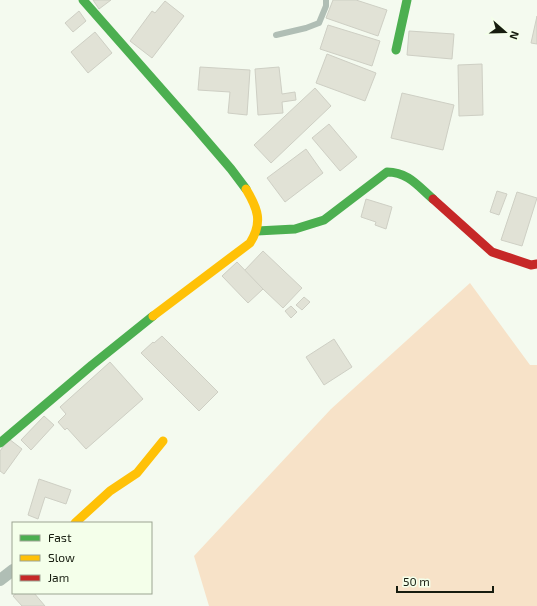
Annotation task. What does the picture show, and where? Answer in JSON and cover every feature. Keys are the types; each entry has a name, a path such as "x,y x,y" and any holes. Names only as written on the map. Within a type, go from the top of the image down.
{"street":[{"path":"0,443 46,403 156,314 250,243 257,231 258,218 253,202 233,171 83,0"},
{"path":"396,50 407,0"},
{"path":"257,231 295,229 324,220 387,172 396,172 409,177 492,252 531,265 537,264"},
{"path":"77,522 110,491 137,473 163,441"},
{"path":"0,580 12,571"}],"lane":[{"path":"276,35 306,28 319,23 326,6 326,0"}],"shaded area":[{"path":"470,283 530,365 537,365 537,606 209,606 194,556 331,409"}],"building":[{"path":"93,0 111,0 99,9"},
{"path":"333,0 356,0 387,10 378,36 326,18"},
{"path":"165,1 184,16 152,58 130,41 152,11 155,13"},
{"path":"79,11 86,21 73,32 65,23"},
{"path":"537,16 537,44 531,43"},
{"path":"328,25 380,41 372,66 320,49"},
{"path":"409,31 454,34 452,59 407,55"},
{"path":"95,32 112,53 88,73 71,52"},
{"path":"327,54 376,73 365,101 316,83"},
{"path":"482,64 483,115 459,116 458,65"},
{"path":"200,67 250,70 247,115 228,113 230,92 198,90"},
{"path":"279,67 282,94 295,92 296,100 282,102 283,113 258,115 255,69"},
{"path":"315,88 331,106 271,163 254,145"},
{"path":"402,93 454,105 443,150 391,138"},
{"path":"329,124 357,157 340,171 312,138"},
{"path":"306,149 323,173 285,202 267,178"},
{"path":"497,191 507,194 499,215 490,212"},
{"path":"517,192 537,198 522,246 501,240"},
{"path":"366,199 392,207 386,229 375,225 376,222 361,217"},
{"path":"263,251 302,288 283,308 244,271"},
{"path":"237,262 263,289 248,303 222,276"},
{"path":"304,297 310,302 302,310 296,305"},
{"path":"291,306 297,312 291,318 285,311"},
{"path":"162,336 218,392 199,411 141,353"},
{"path":"334,339 352,367 324,385 306,357"},
{"path":"110,362 143,399 86,449 67,428 65,430 58,422 66,414 60,407"},
{"path":"44,416 54,425 31,450 21,440"},
{"path":"9,439 22,449 4,474 0,471 0,451"},
{"path":"39,479 71,490 66,504 45,497 38,519 28,515"},
{"path":"16,594 35,594 45,606 22,606 13,596"}],"traffic: fast":[{"path":"83,0 194,126 246,189"},
{"path":"396,50 407,0"},
{"path":"257,231 295,229 324,220 387,172 401,174 407,177 433,199"},
{"path":"0,443 92,365 153,316"}],"traffic: slow":[{"path":"153,316 250,243 257,229 258,222 254,203 246,189"},
{"path":"76,522 110,491 137,473 163,441"}],"traffic: jam":[{"path":"433,199 492,252 531,265 537,264"}]}
